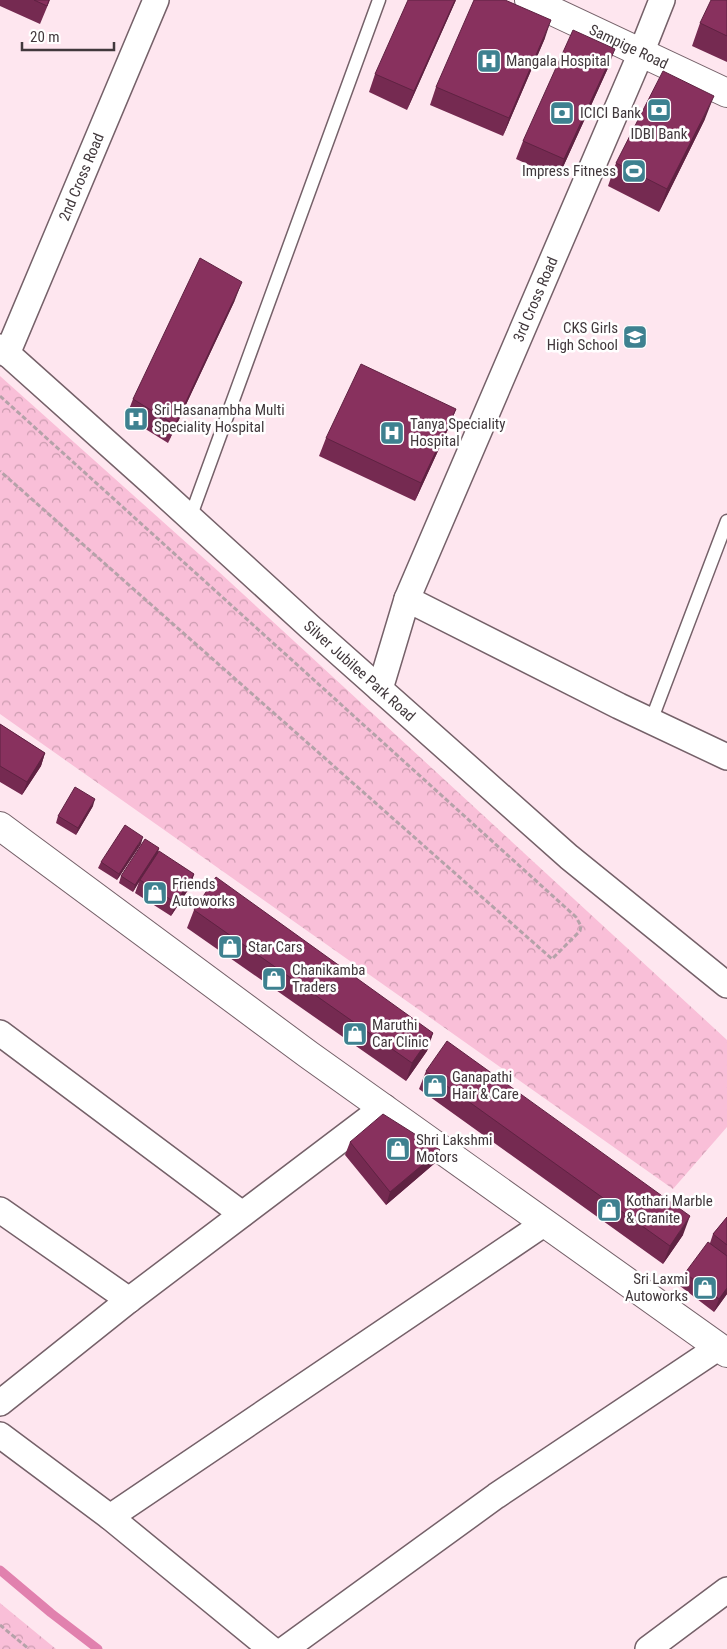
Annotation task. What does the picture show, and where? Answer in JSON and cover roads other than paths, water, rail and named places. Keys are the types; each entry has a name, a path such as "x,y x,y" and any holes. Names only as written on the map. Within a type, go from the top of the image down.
{"street":[{"name":"2nd Cross Road","path":"4,350 156,0"},
{"name":"Sampige Road","path":"529,0 727,93"},
{"name":"3rd Cross Road","path":"380,689 407,599 662,0"},
{"name":"Silver Jubilee Park Road","path":"4,350 569,857 727,986"},
{"path":"407,599 651,721 727,756"},
{"path":"0,826 309,1055 723,1350 496,1496 285,1649"},
{"path":"0,1032 242,1214"},
{"path":"0,1403 129,1300 384,1107"},
{"path":"0,1210 129,1300"},
{"path":"110,1517 544,1223"},
{"path":"0,1435 110,1517 271,1649"},
{"path":"648,1649 727,1590"}],"lane":[{"path":"190,518 379,0"},
{"path":"651,721 727,521"}],"waterway":[{"path":"0,1570 98,1649"}],"place":[{"name":"Mangala Hospital","path":"489,61"},
{"name":"IDBI Bank","path":"659,110"},
{"name":"ICICI Bank","path":"562,113"},
{"name":"Impress Fitness","path":"634,171"},
{"name":"CKS Girls High School","path":"635,337"},
{"name":"Sri Hasanambha Multi Speciality Hospital","path":"136,419"},
{"name":"Tanya Speciality Hospital","path":"392,433"},
{"name":"Friends Autoworks","path":"155,893"},
{"name":"Star Cars","path":"230,947"},
{"name":"Chanikamba Traders","path":"274,979"},
{"name":"Maruthi Car Clinic","path":"355,1034"},
{"name":"Ganapathi Hair & Care","path":"435,1086"},
{"name":"Shri Lakshmi Motors","path":"398,1149"},
{"name":"Kothari Marble & Granite","path":"609,1210"},
{"name":"Sri Laxmi Autoworks","path":"705,1288"}]}
